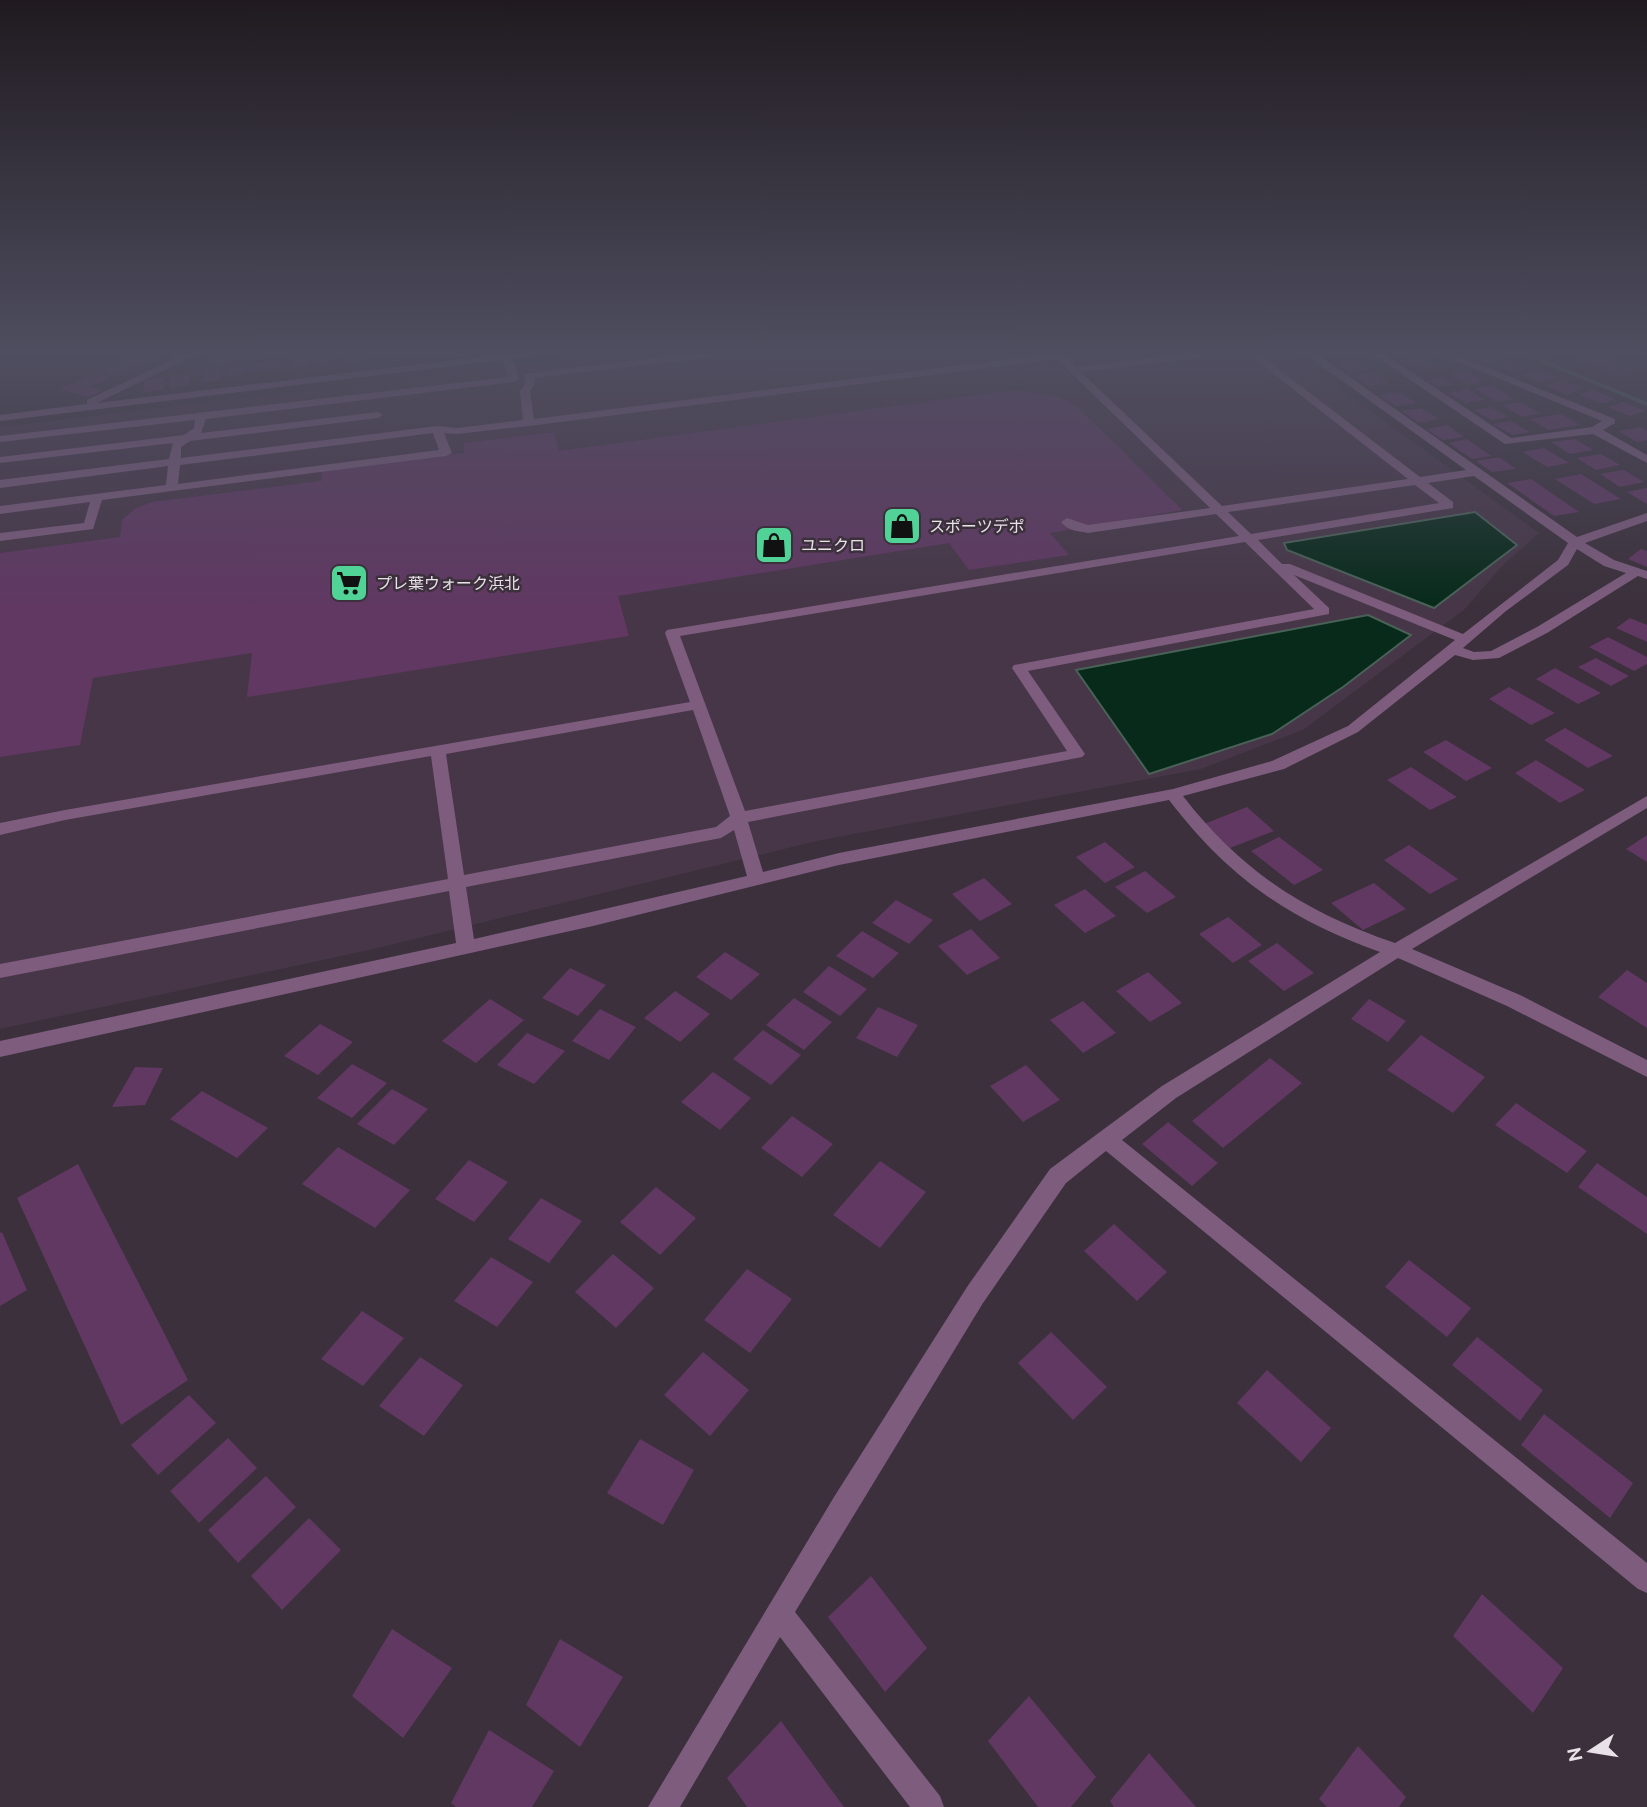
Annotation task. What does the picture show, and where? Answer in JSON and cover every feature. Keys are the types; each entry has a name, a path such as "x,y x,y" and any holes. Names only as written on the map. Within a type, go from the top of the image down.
{"street":[{"path":"0,460 184,438"},
{"path":"172,488 176,446 187,438"},
{"path":"0,484 362,438"},
{"path":"0,510 446,453 440,438"},
{"path":"0,971 721,832 740,818 1077,754 1019,668 1324,611 1145,438"},
{"path":"756,879 740,818 672,633 1449,505 1363,438"},
{"path":"1430,438 1575,542 1609,562 1642,574"},
{"path":"1503,438 1509,442 1535,438"},
{"path":"1609,438 1647,460"},
{"path":"1067,522 1072,526 1088,529 1478,472"},
{"path":"0,537 89,526 97,498"},
{"path":"0,1049 466,948 839,859 1173,794 1278,765 1353,729 1563,562 1575,542 1647,517"},
{"path":"1275,563 1458,644 1474,656 1494,655 1642,574"},
{"path":"0,829 698,705"},
{"path":"438,750 466,948"},
{"path":"1173,794 1200,831 1264,888 1317,920 1397,951 1573,1028 1647,1069"},
{"path":"663,1807 975,1295 1058,1176 1168,1091 1647,801"},
{"path":"1106,1139 1647,1580"},
{"path":"779,1613 929,1807"}],"shaded area":[{"path":"0,438 1408,438 1539,533 1501,567 1464,610 1303,730 1201,769 817,841 374,949 0,1029"},
{"path":"1475,512 1517,545 1434,608 1287,550 1284,543"},
{"path":"1368,615 1411,635 1343,687 1272,734 1149,774 1076,670"}],"building":[{"name":"プレ葉ウォーク浜北","path":"502,438 556,438 559,451 653,438 1110,438 1182,510 1050,533 1069,555 969,570 949,543 618,596 629,636 247,697 252,653 93,678 80,745 0,757 0,553 120,537 122,520 136,508 152,502 321,481 322,470 464,453 464,443"},
{"path":"1631,438 1647,438 1647,440 1637,442"},
{"path":"1467,439 1491,456 1472,459 1449,443"},
{"path":"1575,439 1593,450 1570,454 1551,442"},
{"path":"1544,448 1569,463 1547,467 1523,452"},
{"path":"1601,454 1620,465 1596,470 1577,458"},
{"path":"1499,457 1516,469 1492,472 1476,461"},
{"path":"1624,470 1644,482 1620,487 1600,474"},
{"path":"1581,474 1621,499 1594,504 1555,479"},
{"path":"1531,479 1579,512 1554,516 1507,483"},
{"path":"1647,488 1647,504 1627,492"},
{"path":"1641,549 1647,551 1647,567 1628,559"},
{"path":"1630,618 1647,625 1647,642 1616,628"},
{"path":"1608,637 1647,657 1647,664 1634,671 1589,647"},
{"path":"1596,658 1629,676 1611,686 1578,667"},
{"path":"1555,668 1601,693 1578,704 1536,679"},
{"path":"1509,687 1555,713 1531,725 1489,699"},
{"path":"1565,728 1613,756 1588,768 1544,740"},
{"path":"1446,740 1492,768 1466,781 1423,752"},
{"path":"1536,760 1585,790 1560,803 1515,773"},
{"path":"1411,767 1457,797 1430,810 1387,780"},
{"path":"1247,807 1274,831 1230,848 1204,824"},
{"path":"1647,835 1647,862 1626,849"},
{"path":"1279,837 1323,870 1294,885 1251,851"},
{"path":"1105,842 1135,867 1105,883 1076,857"},
{"path":"1409,845 1458,879 1430,894 1384,860"},
{"path":"1145,871 1176,897 1147,913 1115,887"},
{"path":"984,878 1012,904 980,921 952,894"},
{"path":"1374,883 1406,909 1363,930 1331,903"},
{"path":"1085,889 1116,916 1085,933 1054,905"},
{"path":"896,900 933,920 909,944 872,923"},
{"path":"1228,917 1262,945 1233,963 1199,934"},
{"path":"971,929 1000,958 967,975 938,946"},
{"path":"862,931 899,953 873,978 836,956"},
{"path":"1277,943 1314,973 1284,991 1248,961"},
{"path":"725,952 760,974 731,1000 696,977"},
{"path":"829,966 867,989 840,1016 803,992"},
{"path":"570,968 606,985 578,1016 542,998"},
{"path":"1627,970 1647,983 1647,1028 1598,997"},
{"path":"1148,972 1182,1003 1150,1022 1116,991"},
{"path":"675,991 710,1014 680,1042 644,1018"},
{"path":"794,998 832,1022 804,1050 766,1025"},
{"path":"490,999 524,1020 476,1063 442,1041"},
{"path":"1369,999 1406,1021 1388,1042 1351,1019"},
{"path":"1083,1001 1116,1033 1083,1053 1050,1020"},
{"path":"878,1007 918,1025 897,1057 856,1038"},
{"path":"600,1009 636,1027 609,1060 572,1041"},
{"path":"320,1024 353,1042 318,1075 284,1056"},
{"path":"763,1030 801,1055 771,1085 733,1059"},
{"path":"527,1033 565,1051 534,1084 497,1065"},
{"path":"1421,1035 1485,1077 1453,1113 1387,1070"},
{"path":"1270,1058 1302,1083 1223,1148 1192,1121"},
{"path":"352,1064 387,1083 352,1118 317,1098"},
{"path":"1026,1065 1060,1100 1023,1122 990,1086"},
{"path":"135,1067 163,1068 145,1105 112,1107"},
{"path":"713,1072 751,1098 720,1130 681,1102"},
{"path":"392,1089 428,1109 394,1145 357,1124"},
{"path":"202,1091 268,1128 237,1158 170,1119"},
{"path":"1516,1103 1587,1151 1567,1173 1495,1125"},
{"path":"792,1116 833,1144 802,1177 761,1148"},
{"path":"1168,1122 1218,1163 1192,1186 1142,1144"},
{"path":"338,1147 410,1190 375,1228 302,1184"},
{"path":"469,1160 508,1182 474,1222 435,1199"},
{"path":"880,1161 926,1192 880,1248 833,1215"},
{"path":"1597,1163 1647,1197 1647,1234 1578,1187"},
{"path":"78,1164 188,1380 121,1425 17,1198"},
{"path":"656,1187 696,1218 660,1255 620,1222"},
{"path":"541,1198 582,1221 549,1263 508,1239"},
{"path":"1114,1224 1167,1272 1137,1301 1084,1251"},
{"path":"2,1232 27,1290 0,1306 0,1233"},
{"path":"613,1254 654,1288 616,1328 575,1292"},
{"path":"491,1257 533,1282 497,1327 454,1301"},
{"path":"1409,1260 1471,1308 1447,1337 1385,1287"},
{"path":"747,1269 792,1299 750,1353 704,1320"},
{"path":"362,1311 404,1338 363,1386 321,1359"},
{"path":"1051,1332 1107,1387 1073,1420 1018,1363"},
{"path":"1477,1337 1543,1390 1520,1421 1452,1365"},
{"path":"703,1352 749,1390 710,1436 664,1395"},
{"path":"420,1357 463,1385 424,1436 379,1406"},
{"path":"1267,1370 1331,1428 1301,1462 1237,1403"},
{"path":"189,1395 216,1423 158,1475 131,1445"},
{"path":"1544,1414 1633,1483 1610,1518 1521,1445"},
{"path":"228,1438 257,1468 199,1523 170,1491"},
{"path":"640,1439 694,1470 663,1525 607,1493"},
{"path":"266,1476 296,1507 238,1563 208,1530"},
{"path":"309,1518 341,1550 282,1610 251,1576"},
{"path":"871,1576 927,1648 885,1692 828,1617"},
{"path":"1482,1594 1563,1668 1533,1713 1453,1636"},
{"path":"392,1629 452,1668 403,1738 352,1696"},
{"path":"560,1639 623,1677 580,1747 526,1705"},
{"path":"1029,1696 1096,1777 1071,1807 1038,1807 988,1741"},
{"path":"781,1721 844,1807 747,1807 727,1778"},
{"path":"489,1730 554,1771 532,1807 456,1807 451,1803"},
{"path":"1358,1746 1406,1797 1399,1807 1327,1807 1319,1799"},
{"path":"1149,1753 1196,1807 1114,1807 1110,1801"}],"place":[{"name":"スポーツデポ","path":"902,526"},
{"name":"ユニクロ","path":"774,545"},
{"name":"プレ葉ウォーク浜北","path":"349,583"}]}
